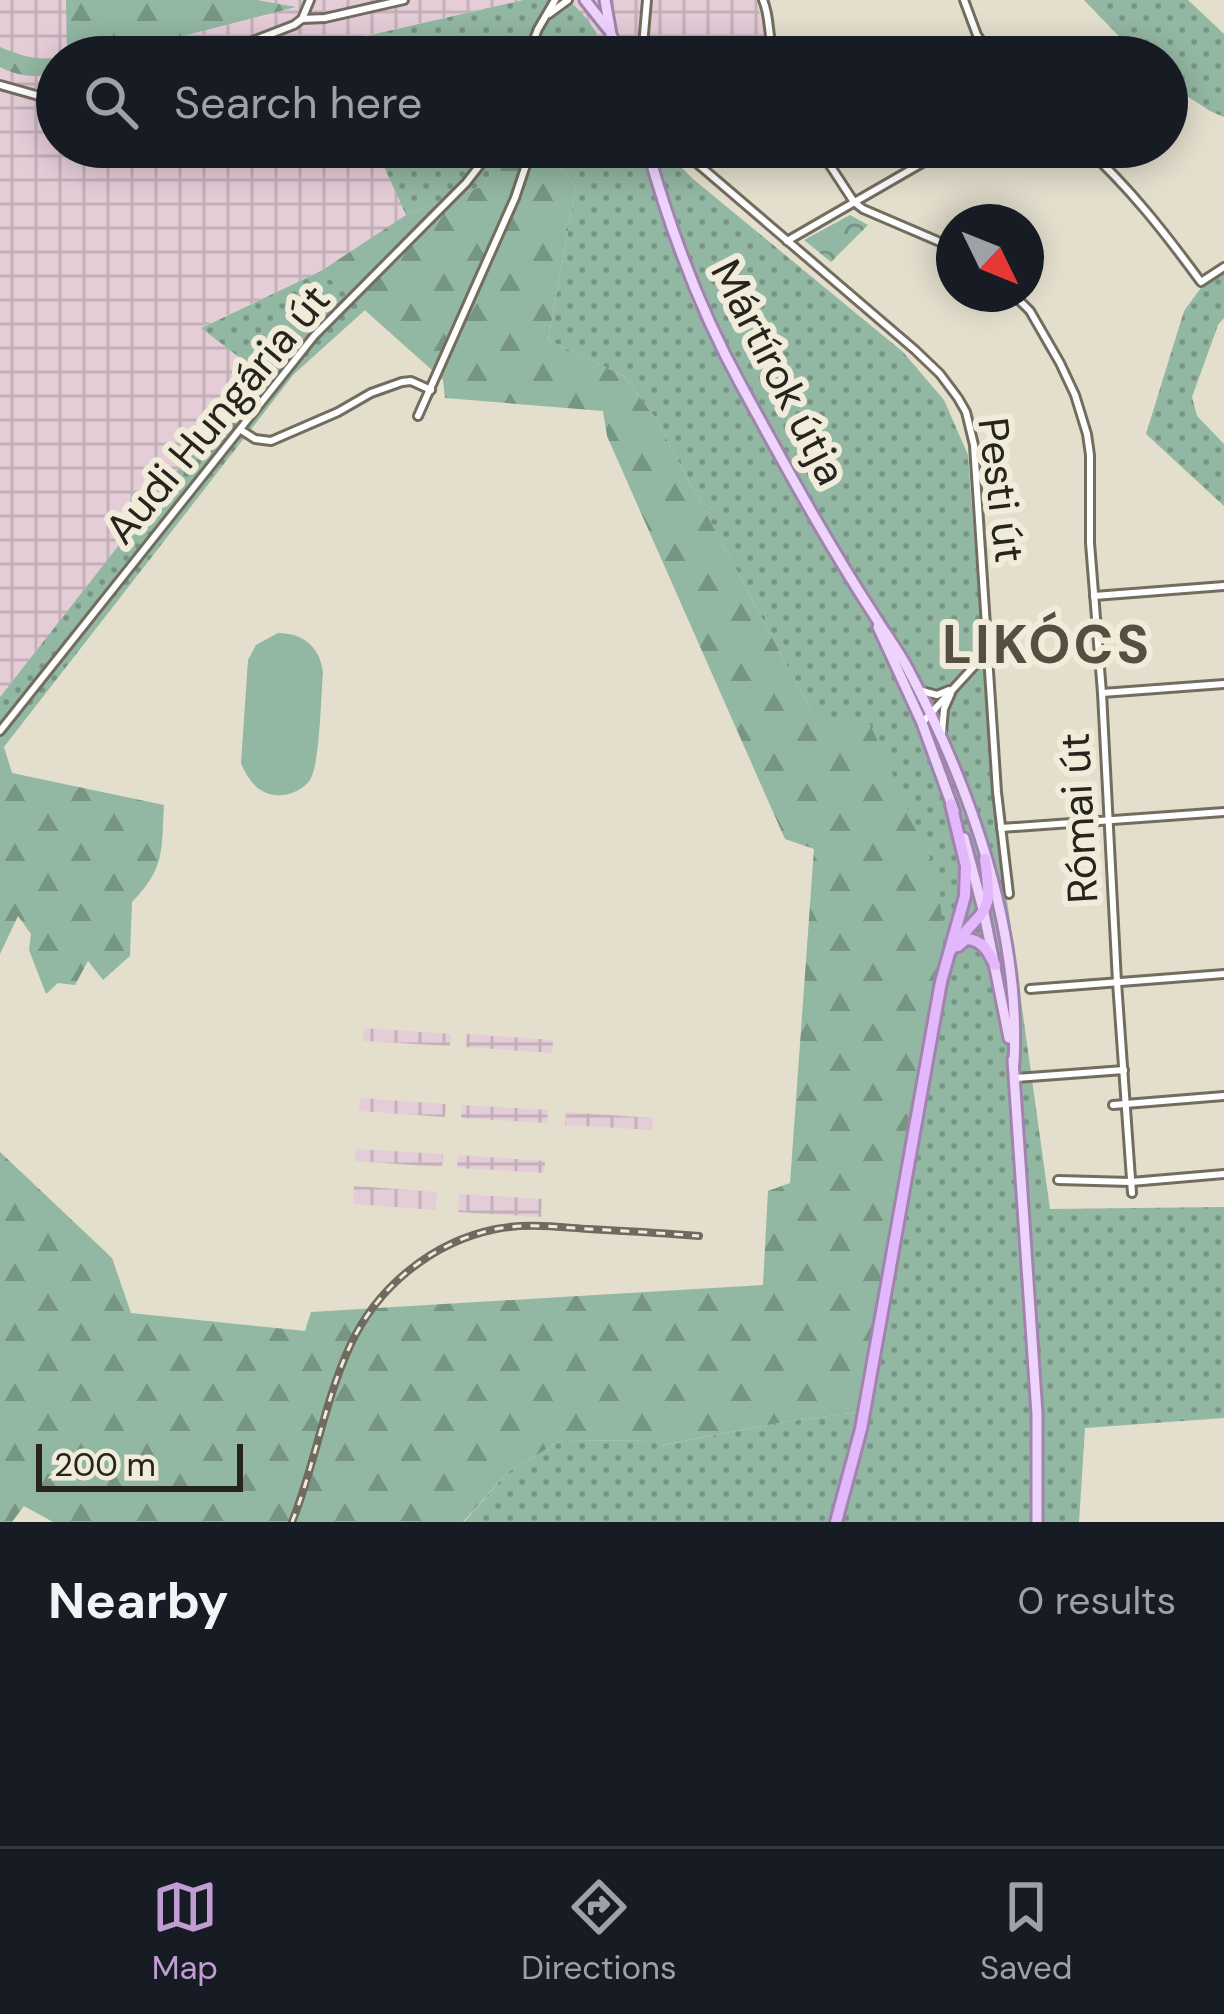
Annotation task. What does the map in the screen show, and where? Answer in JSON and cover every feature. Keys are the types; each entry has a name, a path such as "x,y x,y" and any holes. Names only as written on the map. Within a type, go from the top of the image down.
{"highway":[{"path":"836,1522 861,1429 941,982 967,881 951,804"},
{"path":"948,957 984,913 990,898 985,859"},
{"path":"948,957 970,939 986,948 995,964"}],"main road":[{"path":"585,0 611,34"},
{"path":"605,0 611,34"},
{"name":"Mártírok útja","path":"654,168 674,232 722,348 875,618"},
{"path":"875,618 919,690 984,913 1014,1063 1037,1414 1037,1522"},
{"path":"875,618 941,741 985,859 1010,980 1014,1063"}],"street":[{"path":"265,36 302,19 310,0"},
{"path":"302,19 404,0"},
{"path":"537,36 556,0"},
{"path":"546,16 568,0"},
{"path":"644,36 647,0"},
{"path":"763,0 769,36"},
{"path":"964,0 978,36"},
{"path":"0,85 36,95"},
{"name":"Audi Hungária út","path":"0,731 314,336 478,168"},
{"path":"418,416 525,168"},
{"name":"Pesti út","path":"703,168 940,374 966,412 976,470 1009,894"},
{"path":"832,168 863,209 936,240"},
{"path":"788,241 913,168"},
{"path":"1105,168 1143,205 1201,282 1224,267"},
{"name":"Római út","path":"1031,312 1075,395 1087,434 1132,1193"},
{"path":"241,430 255,439 271,441 402,382 431,390"},
{"path":"1094,596 1224,586"},
{"path":"926,718 988,651"},
{"path":"1102,693 1224,684"},
{"path":"919,690 937,695 956,685"},
{"path":"941,741 944,709 956,685"},
{"path":"1001,828 1224,812"},
{"path":"1030,989 1224,974"},
{"path":"1016,1078 1124,1070"},
{"path":"1113,1105 1224,1096"},
{"path":"1058,1180 1131,1182 1224,1174"}],"shaded area":[{"path":"0,0 523,0 363,36 36,36 36,168 385,168 406,215 321,271 202,327 257,370 0,697"},
{"path":"567,0 757,0 764,36 598,36"},
{"path":"364,1028 451,1034 450,1046 363,1041"},
{"path":"467,1034 553,1040 552,1053 466,1047"},
{"path":"360,1098 446,1104 445,1117 359,1111"},
{"path":"462,1105 548,1110 547,1123 461,1118"},
{"path":"566,1112 653,1118 652,1130 565,1125"},
{"path":"356,1149 443,1154 442,1167 355,1161"},
{"path":"458,1155 545,1161 544,1173 457,1168"},
{"path":"354,1186 437,1192 436,1210 353,1204"},
{"path":"459,1194 542,1199 541,1217 458,1212"}],"green space":[{"path":"66,0 257,0 296,7 183,36 67,36"},
{"path":"523,0 565,0 598,36 366,36"},
{"path":"1084,0 1188,0 1224,34 1224,117 1188,97 1188,36 1119,36"},
{"path":"0,47 36,58 36,76 14,73 0,67"},
{"path":"385,168 494,168 483,186 406,215"},
{"path":"494,168 560,168 576,187 548,340 624,376 656,419 815,718 868,720 939,877 945,969 865,1411 662,1445 656,1441 562,1440 508,1472 463,1522 53,1522 24,1506 12,1522 0,1522 0,1152 112,1258 131,1313 305,1331 311,1312 763,1285 768,1191 790,1183 814,849 785,839 607,436 603,411 445,398 443,380 321,271 406,215 483,186"},
{"path":"560,168 682,168 903,352 944,400 968,455 994,807 1050,1209 1224,1207 1224,1418 1085,1428 1079,1522 464,1522 508,1472 562,1440 656,1441 663,1445 865,1411 815,718 656,419 624,376 548,340 576,187"},
{"path":"850,215 868,225 831,262 804,240"},
{"path":"1224,270 1224,318 1192,397 1197,416 1224,444 1224,506 1146,434 1184,311 1203,285"},
{"path":"321,271 365,310 294,374 0,752 0,697 256,370 201,328"},
{"path":"278,633 309,643 323,672 313,772 303,787 280,795 258,788 241,763 248,660 256,645"},
{"path":"4,747 12,773 164,805 156,868 132,902 130,956 103,980 88,961 75,985 58,983 46,994 29,950 31,934 18,916 0,954 0,752"}],"railway":[{"path":"292,1522 350,1346 375,1305 409,1270 472,1235 519,1226 699,1236"}],"district":[{"name":"LIKÓCS","path":"1047,644"}]}
